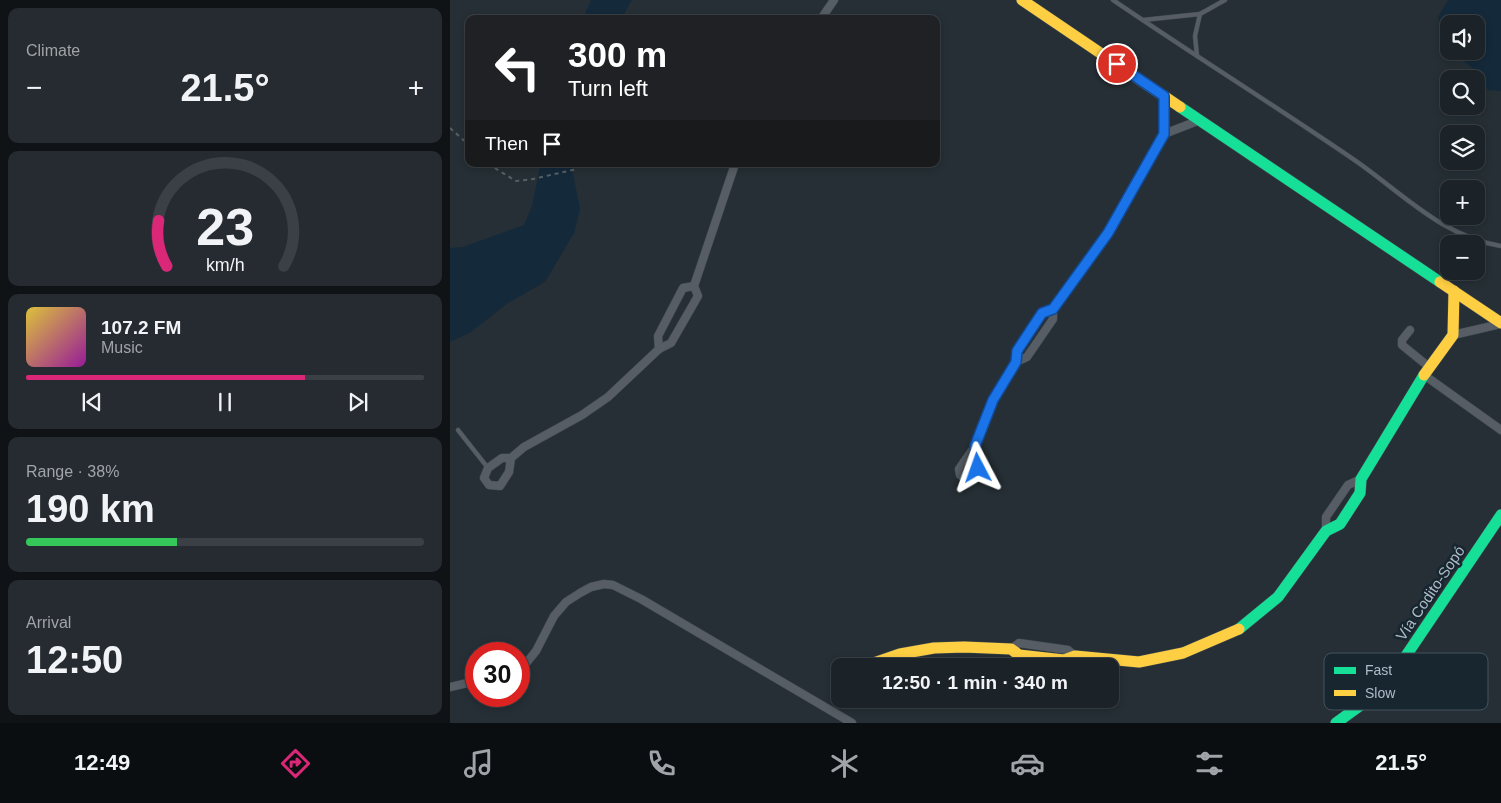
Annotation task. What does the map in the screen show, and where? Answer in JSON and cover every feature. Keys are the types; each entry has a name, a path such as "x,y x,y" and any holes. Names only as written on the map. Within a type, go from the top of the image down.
{"street":[{"path":"824,15 834,0"},
{"path":"1022,0 1501,323"},
{"path":"1016,362 1027,357 1052,319 1053,309 1108,233 1164,134 1164,96"},
{"path":"1164,134 1200,120"},
{"path":"511,458 502,458 488,468 484,474 485,482 492,486 500,486 508,472 511,458 524,447 582,415 608,397 659,349 671,343 698,296 694,286 734,167"},
{"path":"659,349 658,336 683,288 694,286"},
{"path":"1119,660 1139,662 1164,658 1212,643 1238,630 1278,597 1326,531 1340,524 1360,493 1360,479 1426,371 1453,335 1454,292"},
{"path":"975,446 993,400 1016,362 1017,351 1042,313 1053,309"},
{"path":"1453,335 1501,323"},
{"path":"1410,330 1402,340 1402,345 1426,371 1501,430"},
{"name":"Vía Codito-Sopó","path":"1408,653 1501,515"},
{"path":"530,658 536,651 554,616 566,602 591,587 604,584 612,585 641,598 852,723"},
{"path":"889,658 900,654 934,648 964,647 1011,649 1019,655 1046,658"},
{"path":"1070,658 1075,656 1096,658"},
{"path":"450,687 465,684"},
{"name":"Vía Codito-Sopó","path":"1336,723 1354,710"}],"lane":[{"path":"1113,0 1354,160 1430,216 1457,233 1481,243 1501,246"},
{"path":"1143,20 1200,14 1225,0"},
{"path":"1197,56 1195,36 1200,14"},
{"path":"458,430 488,468"}],"path":[{"path":"450,128 465,141"},
{"path":"493,167 516,181 533,179 577,168"}],"water":[{"path":"591,0 632,0 623,15 585,15"},
{"path":"1448,0 1501,0 1501,91 1488,90 1485,85 1485,70 1475,70 1463,60 1485,60 1485,15 1440,15 1440,24 1438,17"},
{"path":"540,167 572,167 580,209 574,233 545,282 508,303 471,332 450,342 450,248 463,247 524,225 532,206"}],"traffic: fast":[{"path":"1180,107 1440,282"},
{"path":"1239,629 1278,597 1326,531 1340,524 1360,493 1361,479 1424,375"},
{"path":"1408,653 1501,515"},
{"path":"1336,723 1354,710"}],"traffic: slow":[{"path":"1022,0 1180,107"},
{"path":"1440,282 1501,323"},
{"path":"1424,375 1453,335 1454,291"},
{"path":"1119,660 1139,662 1183,653 1239,629"},
{"path":"888,658 934,648 964,647 1011,649 1019,655 1046,658"},
{"path":"1070,658 1075,656 1096,658"}],"route":[{"path":"978,468 975,446 993,400 1016,362 1017,351 1042,313 1053,309 1108,233 1164,134 1164,96 1117,64"}]}
